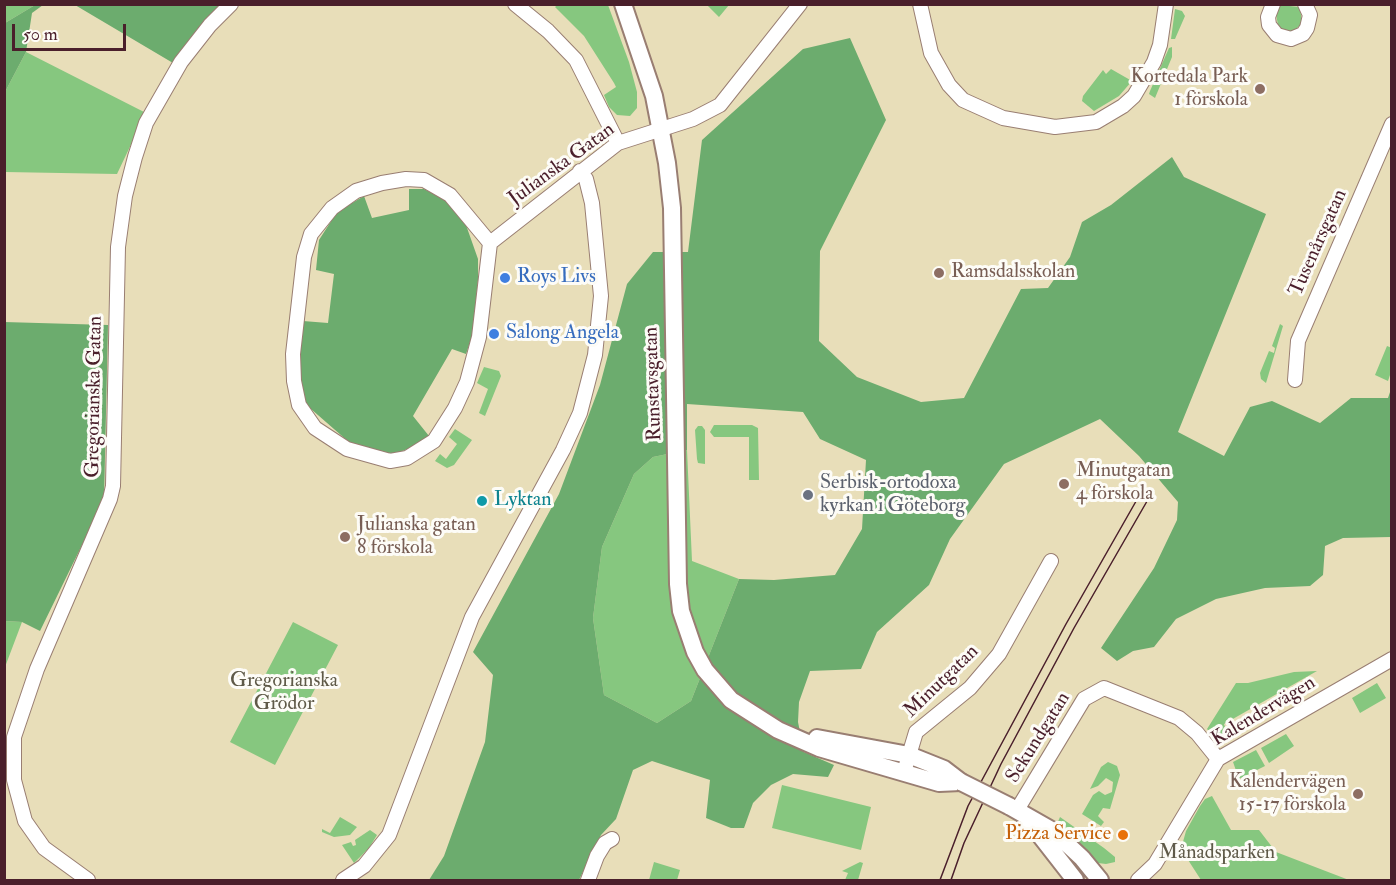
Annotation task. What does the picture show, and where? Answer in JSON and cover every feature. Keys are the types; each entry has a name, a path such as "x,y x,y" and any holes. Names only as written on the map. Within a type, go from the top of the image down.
{"street":[{"name":"Gregorianska Gatan","path":"88,880 44,848 25,821 14,780 14,737 37,669 110,499 113,486 118,248 125,196 135,157 146,123 175,72 210,25 231,4"},
{"path":"515,4 548,31 576,60 618,143"},
{"name":"Runstavsgatan","path":"623,4 638,44 662,129 672,208 678,584 681,611 695,652 719,687 746,711 778,730 819,748 939,783 961,782"},
{"name":"Julianska Gatan","path":"490,243 618,143 693,119 720,105 800,4"},
{"path":"920,4 934,60 949,85 963,100 1003,118 1054,127 1096,122 1123,106 1134,96 1154,62 1166,4"},
{"path":"1273,4 1268,18 1269,25 1277,35 1291,39 1303,34 1307,28 1310,15 1305,4"},
{"name":"Tusenårsgatan","path":"1295,380 1298,341 1392,124"},
{"path":"345,880 364,866 389,835 472,617 563,450 580,413 595,355 601,296 592,203 586,179 580,171"},
{"path":"406,179 424,180 450,195 490,243 474,361 455,408 434,441 407,458 390,461 347,449 315,428 299,405 294,381 293,354 304,257 311,234 332,208 356,191 382,183 406,179"},
{"name":"Minutgatan","path":"904,772 916,732 970,688 999,654 1051,561"},
{"name":"Kalendervägen","path":"1138,880 1155,864 1218,759 1392,659"},
{"name":"Sekundgatan","path":"1017,810 1084,699 1104,688 1179,718 1197,733 1218,759"},
{"name":"Runstavsgatan","path":"778,730 909,755 944,769 961,782 1053,831 1082,858 1100,880"},
{"name":"Runstavsgatan","path":"1017,810 1075,880"},
{"path":"588,880 604,843 612,839"}],"green space":[{"path":"558,4 608,5 629,62 637,92 637,108 630,116 617,115 609,107 604,95 616,87 584,36 555,7"},
{"path":"5,5 35,5 5,23"},
{"path":"35,5 43,5 32,13 26,52 5,92 5,23"},
{"path":"75,5 220,5 173,63"},
{"path":"707,5 729,5 719,17"},
{"path":"1279,5 1300,7 1302,23 1294,31 1282,31 1278,25 1276,14"},
{"path":"1175,9 1182,11 1185,16 1175,39 1171,39"},
{"path":"850,38 886,120 820,251 819,341 857,377 921,402 964,398 1021,289 1048,288 1070,257 1082,222 1111,205 1172,157 1184,177 1266,214 1178,432 1224,456 1250,407 1272,401 1320,423 1351,398 1388,398 1391,389 1391,537 1343,538 1325,546 1323,575 1310,586 1265,588 1216,599 1176,619 1154,647 1133,651 1117,661 1101,648 1154,568 1177,520 1178,502 1139,456 1100,419 1004,464 950,539 929,585 877,632 861,669 810,671 799,702 798,722 804,752 834,765 828,777 793,774 771,785 753,803 744,828 731,828 706,818 710,780 652,761 633,770 616,819 601,835 579,880 429,880 444,856 485,742 493,675 473,652 559,494 600,385 627,284 653,252 688,252 702,140 803,49","holes":["687,404 803,412 820,439 866,460 862,529 835,575 774,580 739,579 691,701 657,723 604,695 593,618 602,547 634,474 653,457 687,450"]},
{"path":"1172,47 1172,57 1155,98 1149,94 1150,91 1169,48"},
{"path":"26,52 146,113 117,174 5,172 5,92"},
{"path":"1111,69 1132,81 1119,96 1094,111 1082,101 1083,96 1103,70 1106,74"},
{"path":"409,189 424,189 445,200 466,225 478,259 478,280 472,336 466,354 452,349 413,416 429,436 416,446 394,454 373,451 350,443 303,402 297,382 303,321 328,323 334,274 316,270 319,240 337,212 364,196 372,218 409,210"},
{"path":"4,322 108,325 104,500 40,631 22,622 5,621"},
{"path":"1280,324 1283,326 1266,383 1261,379 1260,373 1269,351 1274,353 1275,348 1272,346"},
{"path":"1387,346 1392,348 1391,372 1388,381 1375,375"},
{"path":"484,367 499,371 501,376 485,416 479,413 488,389 477,383"},
{"path":"714,425 752,425 758,428 759,480 749,480 749,437 714,437 710,432"},
{"path":"698,426 702,426 705,430 705,464 698,463 697,459 695,430"},
{"path":"455,429 472,440 454,465 447,468 435,461 440,454 446,459 457,444 449,437"},
{"path":"687,450 692,561 739,579 691,701 657,723 604,695 593,618 602,547 634,474 653,457"},
{"path":"5,621 22,622 5,667"},
{"name":"Gregorianska Grödor","path":"293,622 338,645 275,765 230,742"},
{"path":"1317,671 1224,724 1229,738 1226,742 1218,741 1207,729 1236,683 1248,683 1294,672"},
{"path":"1377,683 1386,698 1360,713 1352,698"},
{"path":"1286,734 1294,746 1269,763 1261,748"},
{"path":"1256,750 1265,766 1239,779 1233,762"},
{"path":"1108,762 1117,766 1120,775 1110,809 1103,808 1098,816 1104,822 1101,826 1082,814 1093,795 1099,791 1105,795 1112,792 1113,782 1106,778 1098,786 1090,789 1101,767"},
{"path":"782,785 871,807 861,850 772,828"},
{"name":"Månadsparken","path":"1212,796 1231,830 1259,830 1276,852 1349,880 1201,880 1181,849 1186,831 1200,806 1205,799"},
{"path":"340,817 357,827 350,835 334,837 322,832 322,829 330,833"},
{"path":"1060,817 1115,857 1115,862 1098,863 1057,824"},
{"path":"370,830 377,835 369,848 354,863 342,845 351,842 353,846 356,845 355,840"},
{"path":"654,862 680,870 677,880 649,880"},
{"path":"860,862 863,863 858,880 845,880 848,873 842,871"}],"tram line":[{"path":"940,880 968,806 1066,624 1143,489"},
{"path":"951,880 964,843 1001,764 1074,628 1150,496"}],"place":[{"name":"Kortedala Park 1 förskola","path":"1260,89"},
{"name":"Ramsdalsskolan","path":"939,273"},
{"name":"Roys Livs","path":"505,278"},
{"name":"Salong Angela","path":"494,334"},
{"name":"Minutgatan 4 förskola","path":"1064,484"},
{"name":"Serbisk-ortodoxa kyrkan i Göteborg","path":"808,495"},
{"name":"Lyktan","path":"482,501"},
{"name":"Julianska gatan 8 förskola","path":"345,537"},
{"name":"Kalendervägen 15-17 förskola","path":"1358,794"},
{"name":"Pizza Service","path":"1123,835"}]}
